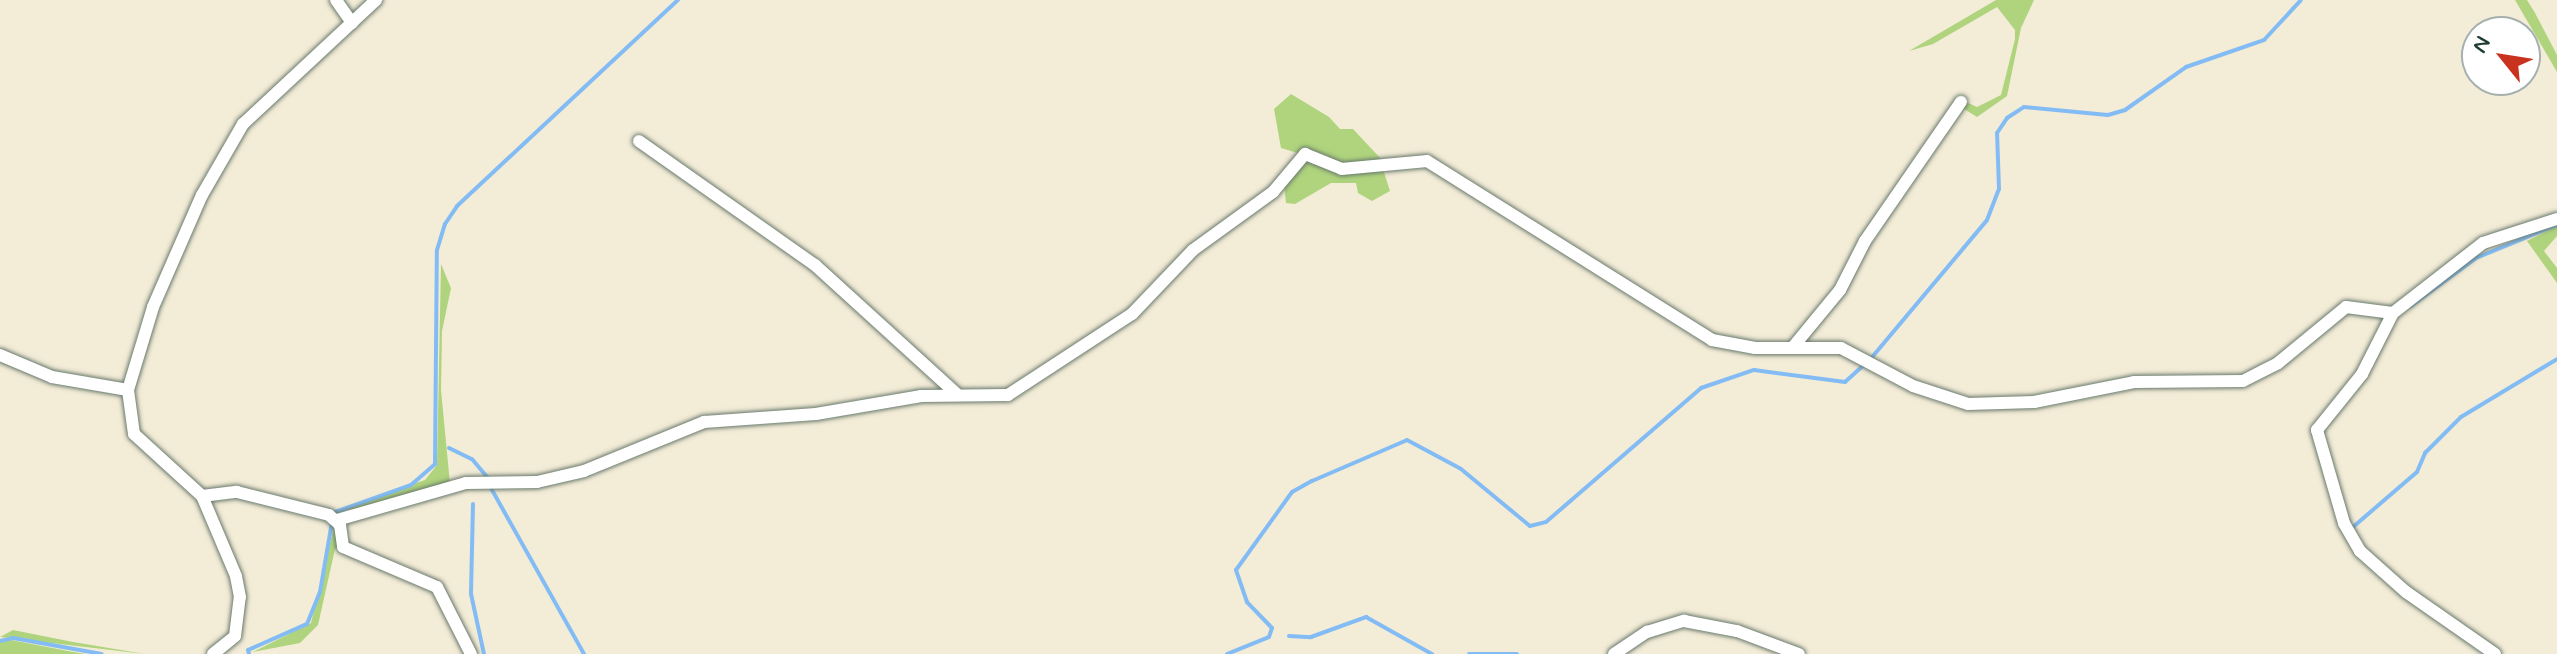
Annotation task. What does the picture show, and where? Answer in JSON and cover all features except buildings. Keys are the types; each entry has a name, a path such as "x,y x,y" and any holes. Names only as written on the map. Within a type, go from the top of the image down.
{"street":[{"path":"336,0 352,23"},
{"path":"213,654 234,649 239,589 202,496 134,434 128,390 153,307 230,144 256,109 376,0"},
{"path":"1793,347 1840,290 1865,241 1961,102"},
{"path":"639,141 815,265 957,394"},
{"path":"202,496 237,492 337,520 466,483 524,483 584,471 704,422 791,417 957,394 996,397 1024,388 1119,323 1156,292 1193,250 1273,192 1305,154 1342,169 1427,161 1712,340 1742,347 1841,348 1939,397 1968,404 2012,404 2134,382 2243,381 2278,363 2346,307 2393,313"},
{"path":"2495,654 2368,561 2344,523 2326,474 2319,423 2362,374 2393,313 2483,243 2557,219"},
{"path":"0,355 52,377 128,390"},
{"path":"337,520 343,547 437,587 471,654"},
{"path":"1614,654 1647,632 1684,621 1737,631 1799,654"}],"green space":[{"path":"1996,0 2034,0 2021,28 2007,96 1977,117 1961,107 1964,101 1977,107 2001,95 2015,39 2015,30 1997,7 1933,44 1909,51"},
{"path":"2515,0 2527,0 2537,16 2524,16"},
{"path":"2541,24 2557,55 2557,72 2541,45"},
{"path":"1291,94 1329,117 1340,129 1353,129 1382,160 1344,167 1281,148 1274,109"},
{"path":"1301,160 1382,166 1390,191 1372,201 1358,193 1356,183 1331,183 1295,204 1286,203 1284,183"},
{"path":"2557,226 2557,236 2544,251 2557,268 2557,283 2527,241"},
{"path":"441,264 451,288 442,331 441,390 450,484 339,517 360,502 425,480 437,465"},
{"path":"335,523 340,549 335,549 318,625 300,643 253,652 311,623"},
{"path":"13,630 73,642 145,654 0,637"},
{"path":"11,640 86,654 0,654 0,641"}],"waterway":[{"path":"335,512 411,485 435,464 437,250 445,224 457,206 678,0"},
{"path":"1873,356 1987,220 1999,189 1997,133 2007,118 2024,107 2108,115 2125,110 2186,67 2264,40 2301,0"},
{"path":"2411,306 2476,258 2556,225"},
{"path":"2353,527 2417,472 2425,453 2461,417 2557,359"},
{"path":"1227,654 1269,637 1272,628 1247,602 1236,570 1292,492 1312,481 1407,440 1461,469 1530,526 1546,522 1701,388 1754,370 1845,382 1864,365"},
{"path":"449,448 472,459 489,479"},
{"path":"492,490 584,654"},
{"path":"473,504 471,594 484,654"},
{"path":"249,654 248,650 307,624 320,592 332,522"},
{"path":"1289,636 1311,637 1366,617 1432,654"},
{"path":"0,641 13,638 102,654"},
{"path":"1469,654 1517,654"}]}
